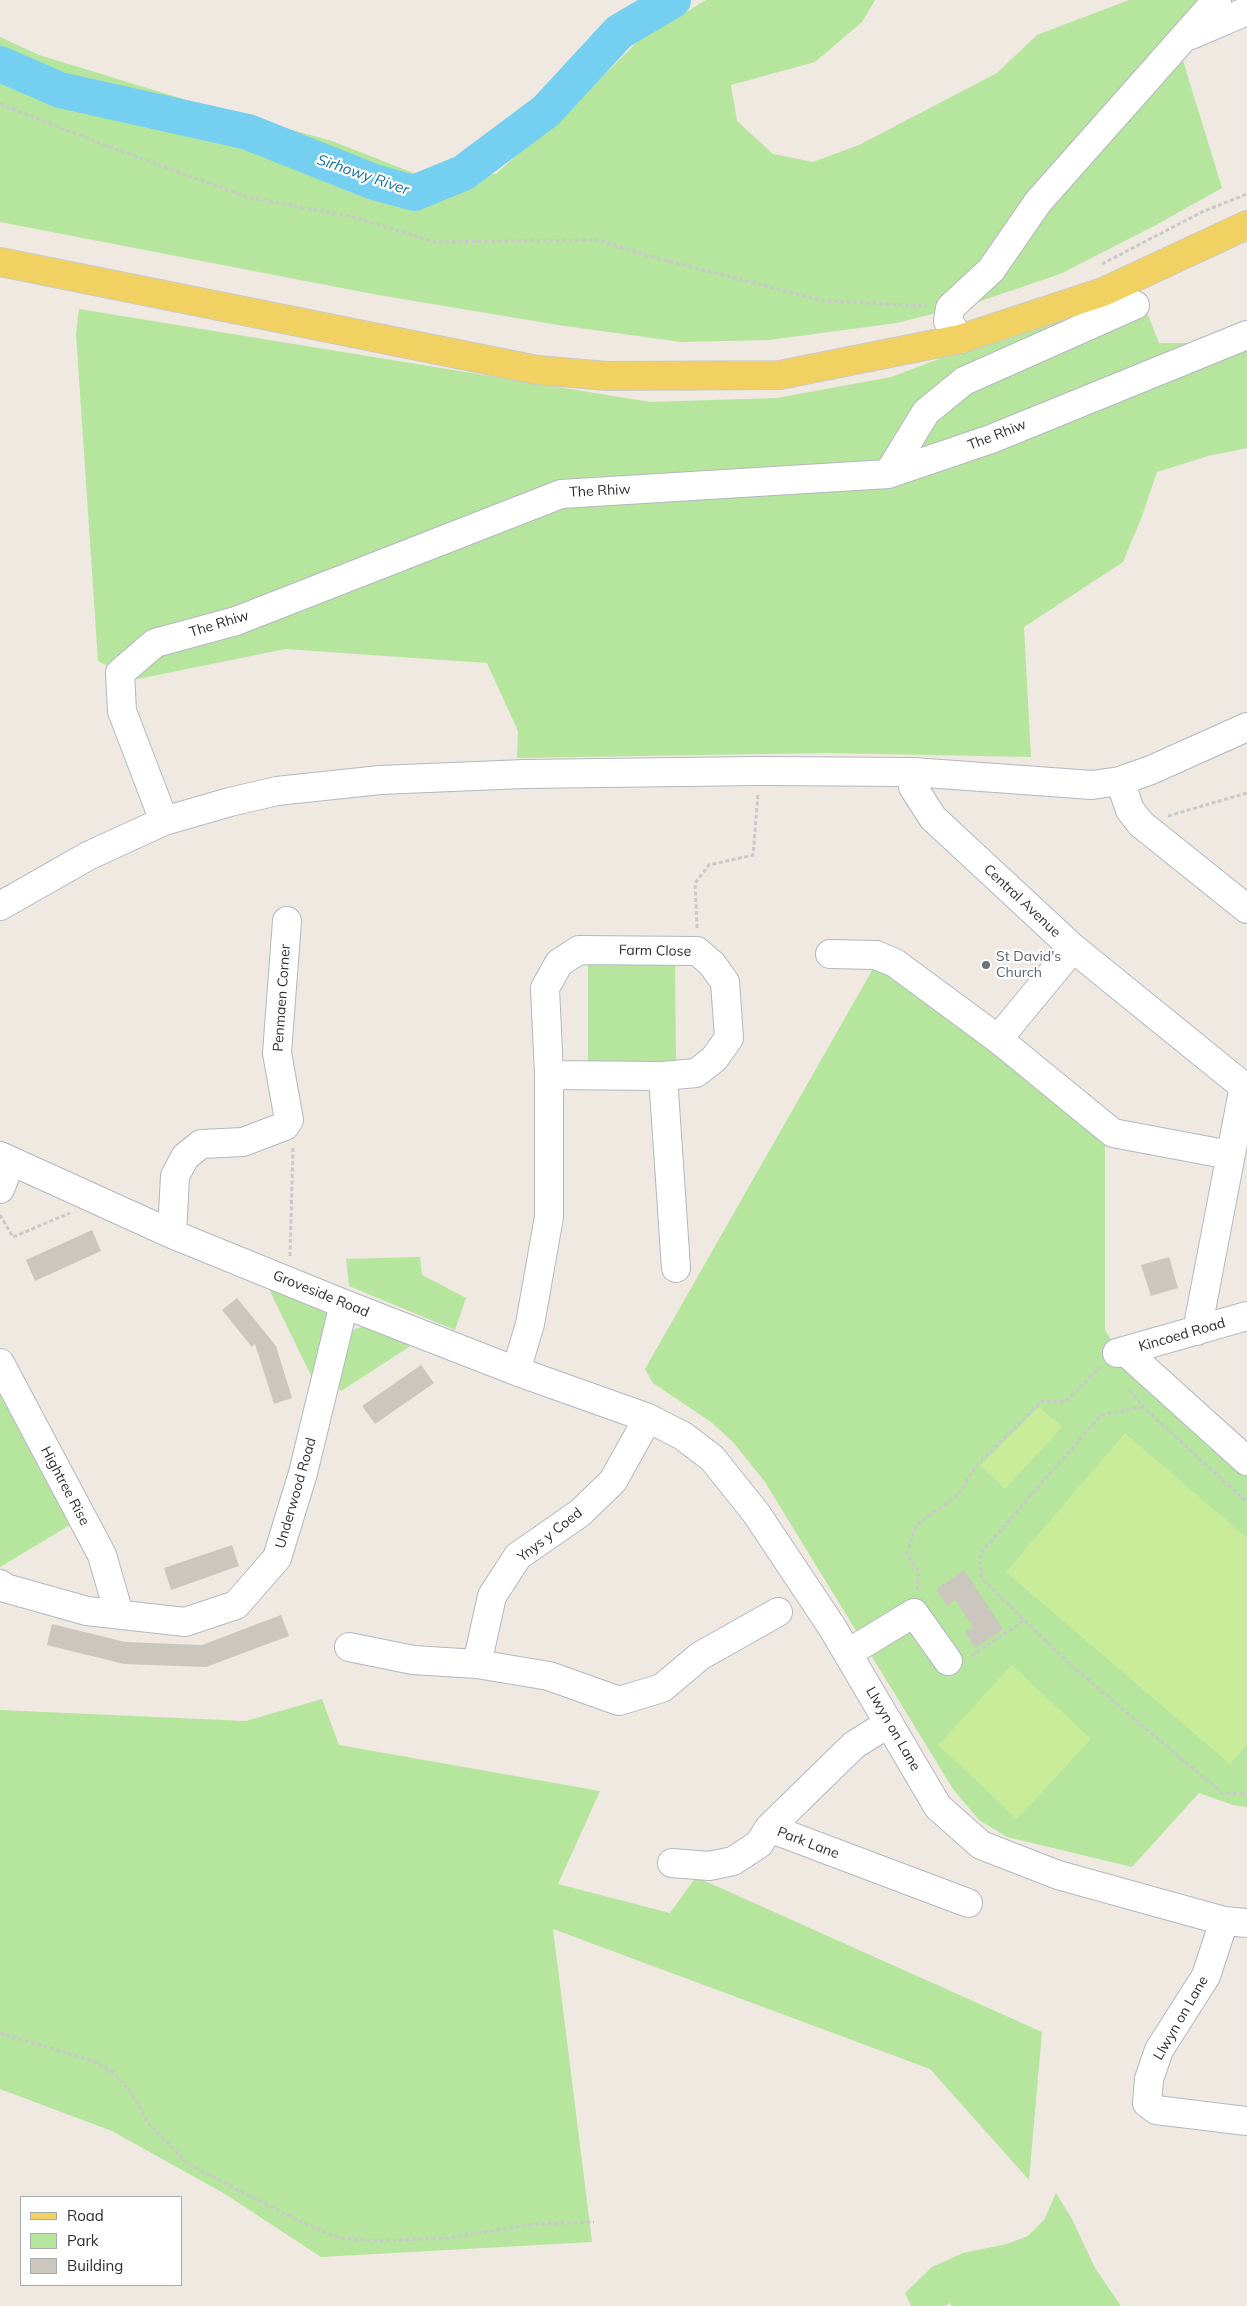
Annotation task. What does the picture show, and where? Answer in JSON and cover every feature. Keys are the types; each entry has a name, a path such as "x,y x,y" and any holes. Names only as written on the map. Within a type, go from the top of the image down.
{"main road":[{"path":"0,262 537,370 607,376 780,375 960,339 1103,292 1247,225"}],"street":[{"path":"960,339 948,321 950,308 991,270 1038,202 1217,0"},
{"path":"1182,39 1247,11"},
{"path":"888,474 926,412 964,381 1135,305"},
{"name":"The Rhiw","path":"164,821 122,711 120,673 155,643 236,621 560,494 888,474 991,439 1247,334"},
{"path":"0,906 88,856 164,821 277,791 380,780 524,774 759,771 913,772 1092,785 1120,781 1152,770 1247,727"},
{"name":"Central Avenue","path":"913,772 913,788 933,818 1073,948 1245,1087"},
{"path":"1120,781 1130,810 1141,824 1247,909"},
{"name":"Penmaen Corner","path":"287,921 277,1053 289,1120"},
{"path":"998,1039 1073,948"},
{"name":"Farm Close","path":"516,1371 530,1324 549,1217 549,1075 545,988 559,963 579,950 697,952 712,964 725,982 729,1038 714,1059 696,1072 663,1076 549,1075"},
{"path":"830,954 876,955 895,963 998,1039 1113,1133 1230,1156"},
{"path":"663,1076 676,1268"},
{"path":"1197,1331 1245,1087"},
{"path":"172,1234 175,1176 185,1157 201,1144 243,1142 284,1126 289,1120"},
{"path":"0,1189 5,1159"},
{"name":"Groveside Road","path":"5,1159 172,1234 344,1304 516,1371 648,1418"},
{"name":"Underwood Road","path":"0,1584 5,1588 87,1610 185,1622 236,1605 277,1558 303,1473 344,1304"},
{"name":"Kincoed Road","path":"1116,1355 1197,1331 1245,1320"},
{"path":"1116,1355 1247,1461"},
{"name":"Hightree Rise","path":"0,1363 102,1555 119,1614"},
{"name":"Llwyn on Lane","path":"648,1418 683,1436 712,1458 756,1513 848,1653 938,1807 981,1845 1058,1875 1236,1922 1206,1976 1159,2050 1149,2079 1146,2103 1156,2110 1247,2122"},
{"name":"Ynys y Coed","path":"477,1664 492,1596 518,1556 580,1513 613,1481 648,1418"},
{"path":"349,1647 413,1660 477,1664 549,1676 619,1701 662,1688 700,1656 778,1612"},
{"path":"848,1653 914,1613 948,1661"},
{"name":"Park Lane","path":"889,1723 854,1745 769,1828 968,1903"},
{"path":"672,1862 709,1866 733,1861 759,1844 769,1828"}],"path":[{"path":"0,104 247,197 354,217 434,242 599,240 638,253 824,301 950,308"},
{"path":"1098,266 1202,212 1247,194"},
{"path":"697,952 695,883 709,865 753,855 759,771"},
{"path":"1141,824 1247,793"},
{"path":"289,1120 293,1137 290,1281"},
{"path":"0,1215 13,1237 99,1201"},
{"path":"914,1613 919,1572 907,1553 916,1525 960,1494 975,1467 1042,1400 1065,1402 1116,1355"},
{"path":"1247,1502 1143,1406 1101,1415 980,1554 982,1578 1072,1666 1222,1793 1247,1794"},
{"path":"948,1661 969,1658 1024,1620"},
{"path":"0,2033 91,2060 114,2073 133,2095 149,2124 188,2164 303,2223 339,2238 377,2241 447,2238 534,2224 594,2222"}],"green space":[{"path":"706,0 875,0 862,22 815,62 731,85 737,121 773,154 813,162 859,145 997,73 1037,35 1129,0 1206,0 1181,54 1222,188 1156,225 1060,274 975,303 897,323 769,340 681,342 558,325 378,295 0,222 0,37 39,55 216,109 332,141 416,174 496,174 589,90 637,42"},
{"path":"1136,285 1159,343 1202,343 1247,324 1247,448 1208,456 1157,472 1142,516 1123,562 1024,627 1031,757 826,753 517,758 518,731 487,663 285,649 133,680 98,661 76,334 79,309 650,402 777,398 891,377"},
{"path":"675,957 676,1066 588,1068 588,958"},
{"path":"874,967 890,973 1099,1128 1105,1141 1105,1330 1127,1367 1247,1473 1247,1807 1233,1805 1199,1793 1132,1867 1007,1837 979,1820 953,1789 765,1482 733,1442 711,1422 653,1383 645,1369"},
{"path":"420,1257 422,1275 466,1298 455,1330 349,1286 346,1259"},
{"path":"268,1287 323,1308 331,1322 316,1386"},
{"path":"365,1326 412,1345 341,1391 335,1385 347,1336 355,1329"},
{"path":"0,1395 70,1525 0,1567"},
{"path":"1039,1407 1062,1427 1005,1489 980,1466"},
{"path":"1125,1433 1247,1538 1247,1745 1230,1764 1006,1572"},
{"path":"1012,1665 1091,1739 1017,1819 938,1745"},
{"path":"322,1699 339,1745 600,1791 558,1884 670,1913 696,1877 1042,2032 1029,2180 930,2069 553,1929 592,2242 321,2257 225,2194 112,2131 0,2089 0,1710 246,1721"},
{"path":"1056,2193 1072,2219 1095,2268 1121,2306 952,2306 950,2303 945,2306 911,2306 905,2293 932,2267 963,2253 1007,2244 1028,2236 1044,2220"}],"building":[{"path":"92,1230 101,1251 35,1281 26,1260"},
{"path":"1169,1257 1178,1288 1151,1296 1141,1265"},
{"path":"237,1298 276,1346 292,1398 274,1404 255,1344 252,1347 222,1310"},
{"path":"421,1365 434,1383 375,1424 362,1406"},
{"path":"232,1545 239,1566 171,1590 164,1568"},
{"path":"964,1570 1003,1629 975,1648 965,1632 973,1627 955,1600 947,1606 936,1589"},
{"path":"281,1615 289,1636 206,1667 124,1664 47,1645 52,1624 125,1642 202,1645"}],"waterway":[{"name":"Sirhowy River","path":"0,64 60,90 248,132 374,182 414,193 463,173 546,111 619,32 673,0"}],"place":[{"name":"St David's Church","path":"986,965"}]}
